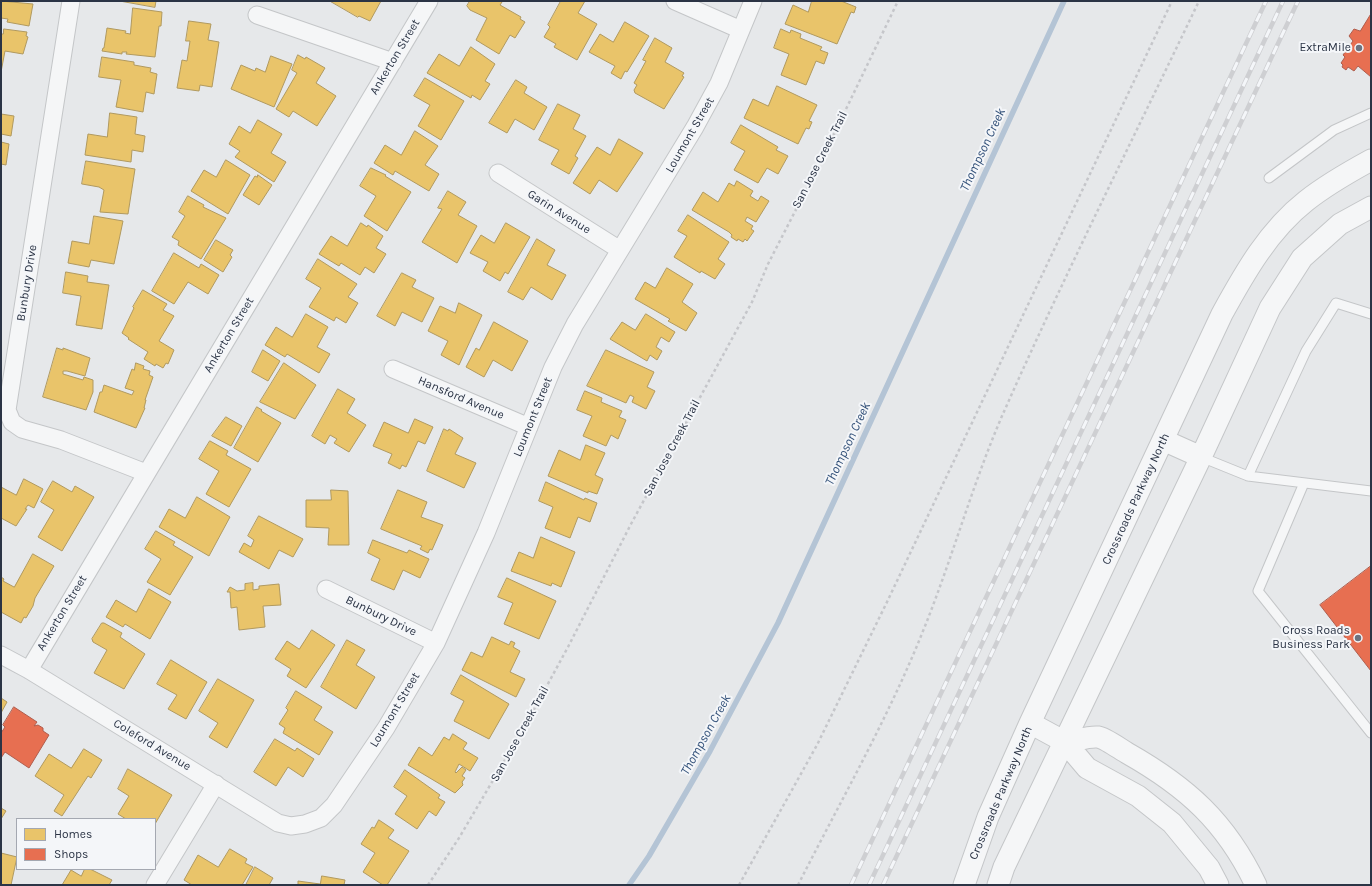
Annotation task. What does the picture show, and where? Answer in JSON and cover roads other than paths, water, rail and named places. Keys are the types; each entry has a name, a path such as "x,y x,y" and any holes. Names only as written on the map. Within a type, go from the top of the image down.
{"street":[{"name":"Bunbury Drive","path":"71,1 7,410 12,422 22,429 61,440 146,473"},
{"name":"Ankerton Street","path":"29,670 429,1"},
{"path":"675,1 741,30"},
{"name":"Loumont Street","path":"306,824 321,818 334,805 386,728 436,643 486,534 554,367 575,324 695,127 719,83 753,1"},
{"path":"257,15 393,62"},
{"name":"Crossroads Parkway North","path":"964,885 988,817 1030,723 1222,314 1248,266 1273,234 1305,201 1343,175 1371,160"},
{"name":"Garin Avenue","path":"498,173 620,250"},
{"path":"998,885 1004,867 1201,457 1270,308 1302,258 1340,224 1371,207"},
{"name":"Hansford Avenue","path":"393,369 529,427"},
{"path":"1163,440 1201,457"},
{"name":"Bunbury Drive","path":"326,589 436,643"},
{"name":"Coleford Avenue","path":"1,655 29,670 278,823 291,826 306,824"},
{"path":"1030,723 1065,742 1087,768 1138,796 1172,823 1209,868 1218,885"},
{"path":"1065,742 1098,737 1139,760 1196,800 1217,821 1240,852 1256,885"},
{"path":"154,885 216,784"}],"lane":[{"path":"1269,178 1334,130 1371,113"},
{"path":"1248,476 1306,351 1336,303 1371,314"},
{"path":"1201,457 1248,476 1371,491"},
{"path":"1304,483 1258,591 1371,733"}],"waterway":[{"name":"Thompson Creek","path":"629,885 649,856 710,751 778,623 1064,1"}],"railway":[{"path":"851,885 1266,1"},
{"path":"869,885 1283,1"},
{"path":"883,885 1298,1"}],"place":[{"name":"ExtraMile","path":"1359,48"},
{"name":"Cross Roads Business Park","path":"1358,638"}]}
